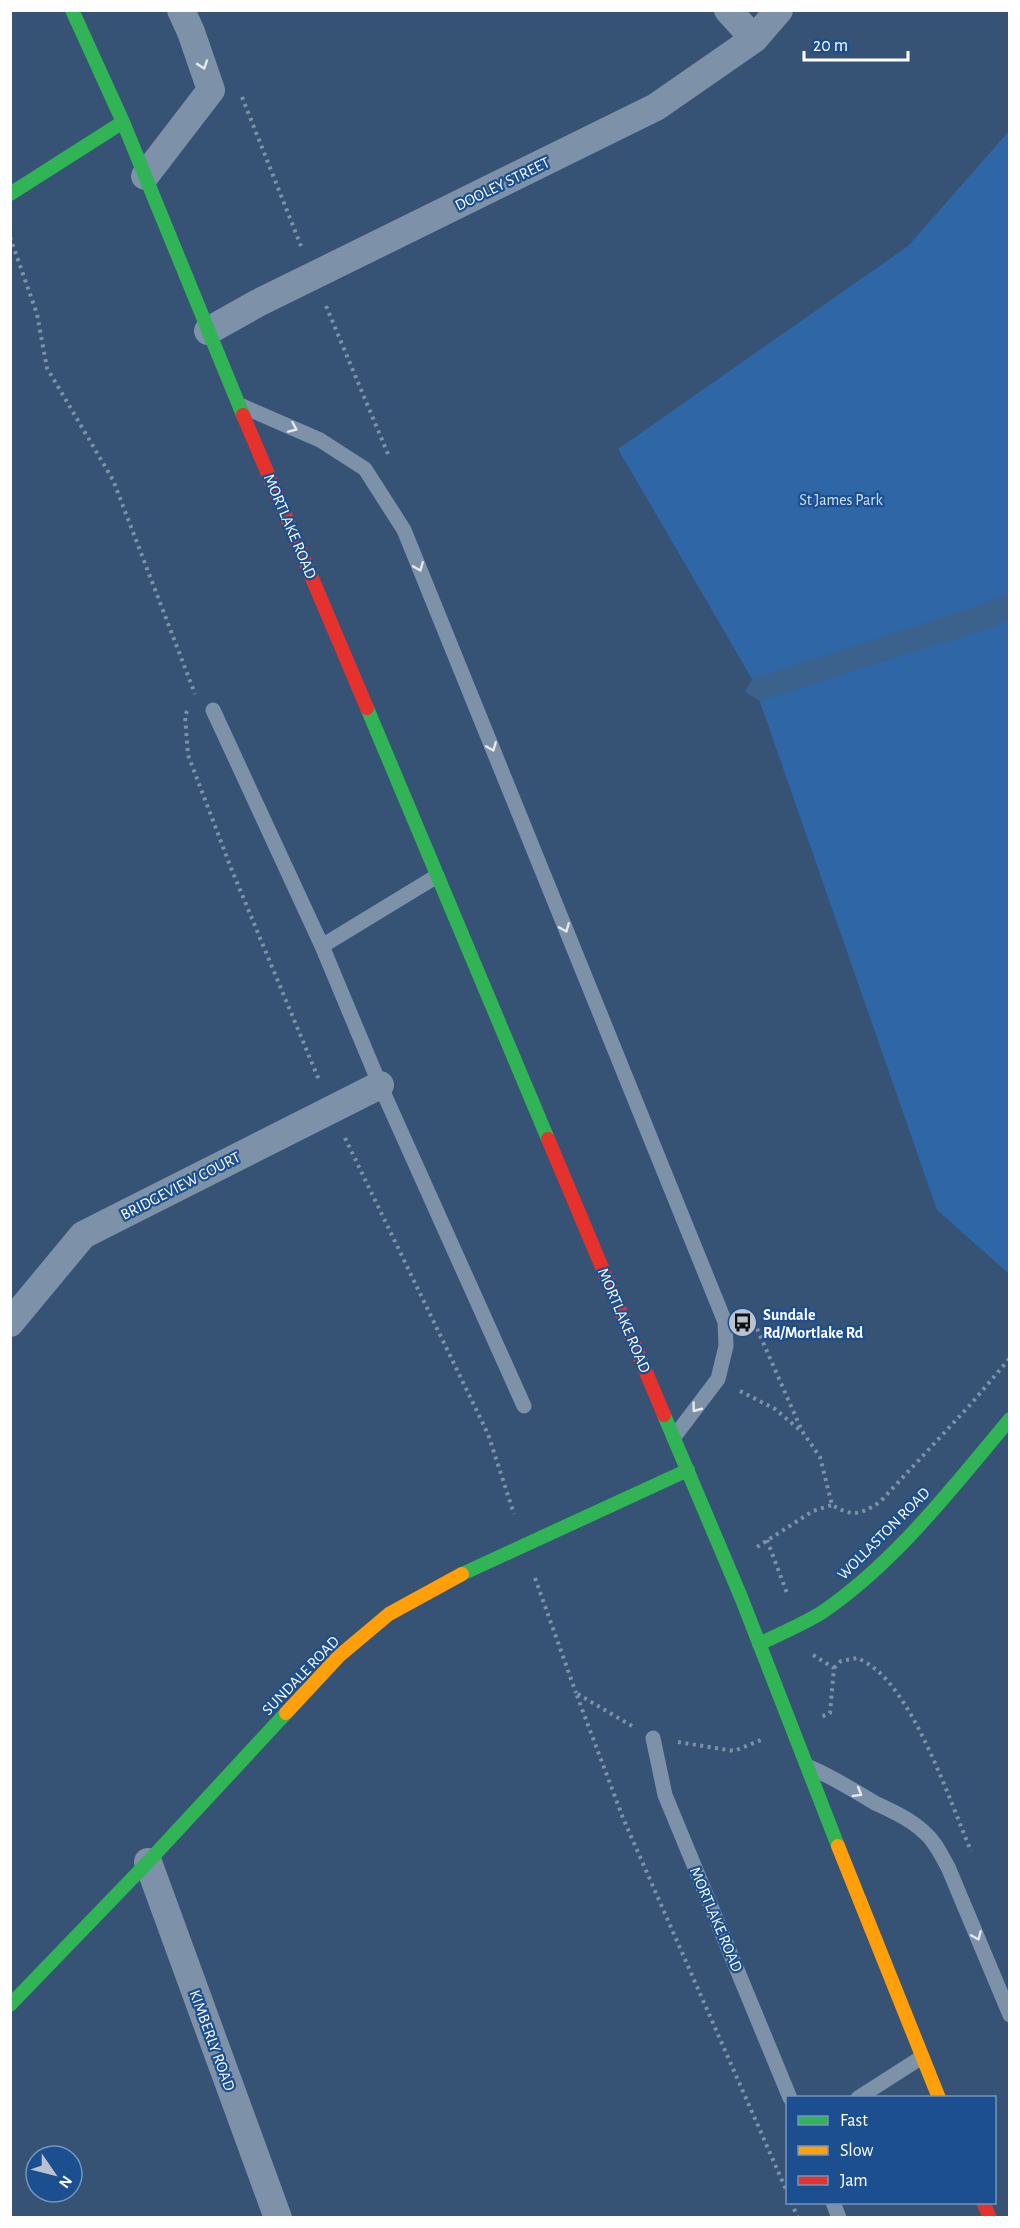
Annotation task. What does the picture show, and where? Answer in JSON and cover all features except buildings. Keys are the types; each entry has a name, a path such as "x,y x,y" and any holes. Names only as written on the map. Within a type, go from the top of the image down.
{"main road":[{"name":"MORTLAKE ROAD","path":"72,10 146,176 239,405 728,1564 806,1766 939,2096"},
{"path":"10,194 123,122"},
{"name":"WOLLASTON ROAD","path":"759,1644 818,1614 844,1596 880,1565 931,1511 1010,1419"},
{"name":"SUNDALE ROAD","path":"10,2005 148,1862 339,1656 380,1621 462,1574 688,1470"}],"street":[{"path":"146,176 211,90 181,10"},
{"path":"728,10 754,39"},
{"name":"DOOLEY STREET","path":"208,331 258,303 656,107 754,39 779,10"},
{"name":"BRIDGEVIEW COURT","path":"10,1323 83,1235 380,1085"},
{"name":"KIMBERLY ROAD","path":"148,1862 278,2217"}],"lane":[{"path":"239,405 320,440 365,469 404,530 725,1322 726,1346 718,1379 674,1437"},
{"path":"213,710 322,946 380,1085 524,1406"},
{"path":"322,946 437,876"},
{"name":"MORTLAKE ROAD","path":"653,1738 665,1795 790,2096"},
{"path":"806,1766 833,1777 903,1817 924,1831 936,1845 948,1867 1010,2015"},
{"path":"860,2096 922,2057"}],"path":[{"path":"10,237 37,314 47,368 113,480 195,695"},
{"path":"190,705 185,716 188,755 231,868 331,1108 488,1434 524,1546 623,1818 786,2189"},
{"path":"718,1379 775,1408 802,1431 820,1457 832,1505 848,1514 864,1512 880,1502 1010,1358"},
{"path":"728,1564 813,1511 832,1505"},
{"path":"768,1540 813,1656 834,1668"},
{"path":"576,1693 653,1738 734,1750 830,1713 834,1668 841,1661 858,1658 874,1668 887,1681 907,1709 928,1748 975,1860"}],"green space":[{"name":"St James Park","path":"1009,131 1009,1274 937,1210 752,679 618,449 908,246"}],"shaded area":[{"path":"1009,593 1009,620 989,628 760,701 745,692 752,679 980,605"}],"traffic: fast":[{"path":"72,10 123,122 243,415"},
{"path":"10,194 123,122"},
{"path":"367,708 548,1139"},
{"path":"664,1415 741,1597 838,1846"},
{"path":"759,1644 821,1613 874,1571 922,1523 1010,1419"},
{"path":"462,1574 688,1470"},
{"path":"10,2005 148,1862 286,1713"}],"traffic: slow":[{"path":"286,1713 339,1656 389,1614 462,1574"},
{"path":"838,1846 938,2096"}],"traffic: jam":[{"path":"243,415 367,708"},
{"path":"548,1139 664,1415"},
{"path":"984,2204 990,2218"}],"place":[{"name":"Sundale Rd/Mortlake Rd","path":"742,1323"}]}
